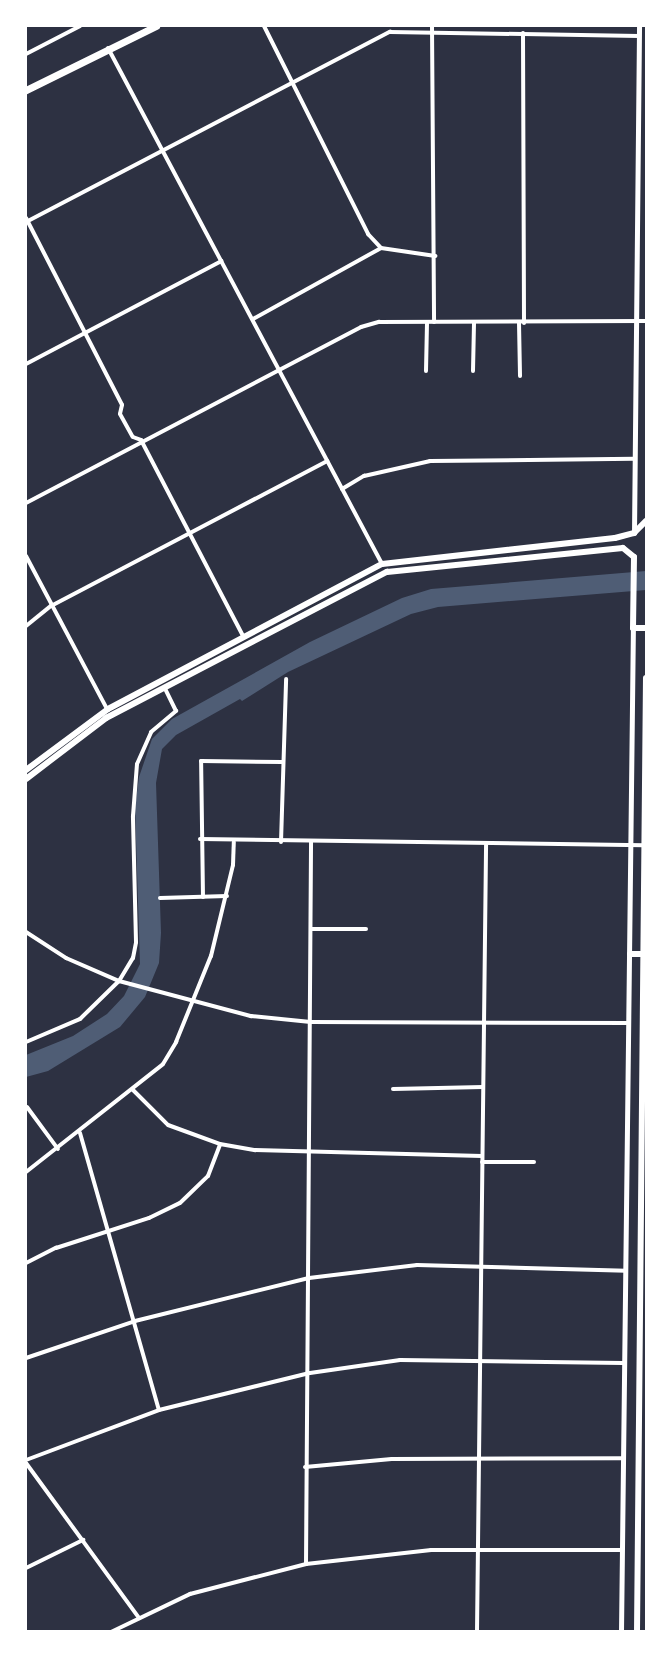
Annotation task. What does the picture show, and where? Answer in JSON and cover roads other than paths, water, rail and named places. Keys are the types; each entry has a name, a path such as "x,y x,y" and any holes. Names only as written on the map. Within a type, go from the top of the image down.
{"highway":[{"path":"26,90 156,26"}],"main road":[{"path":"26,770 108,709 382,564 634,533 646,521"},
{"path":"26,779 106,718 370,580 406,568 623,548 633,555 633,628 646,628"},
{"path":"210,654 214,661"},
{"path":"638,1632 646,678"},
{"path":"630,954 642,954"}],"street":[{"path":"26,54 80,26"},
{"path":"264,26 368,234 381,248"},
{"path":"634,533 639,26"},
{"path":"432,28 434,322"},
{"path":"243,636 141,440 133,437 124,422 122,405 26,221 161,153 390,32 432,28 639,36"},
{"path":"520,376 523,33"},
{"path":"108,48 161,153 253,319 382,564"},
{"path":"253,319 381,248 435,256"},
{"path":"26,364 221,261"},
{"path":"26,503 141,440 361,327 379,322 646,321"},
{"path":"426,371 427,322"},
{"path":"473,371 474,323"},
{"path":"342,489 364,476 430,461 634,459"},
{"path":"26,626 51,606 327,461"},
{"path":"26,556 108,709"},
{"path":"621,1632 624,1550 623,1363 630,1023 633,628"},
{"path":"281,842 285,679"},
{"path":"26,1042 80,1019 121,982 133,958 136,942 133,816 137,764 145,740 177,709 165,688"},
{"path":"202,897 201,761 282,762"},
{"path":"200,839 234,842 645,845"},
{"path":"26,1172 80,1133 163,1064 194,1000 211,956 227,896 234,842"},
{"path":"306,1564 305,1467 310,1373 307,1151 311,1022 311,842"},
{"path":"477,1632 481,1459 486,845"},
{"path":"160,898 227,896"},
{"path":"311,929 366,929"},
{"path":"26,932 66,958 121,982 153,993 194,1000 251,1016 311,1022 630,1023"},
{"path":"393,1089 483,1087"},
{"path":"133,1090 168,1125 220,1144 307,1151 482,1156"},
{"path":"27,1107 58,1149"},
{"path":"80,1133 159,1410"},
{"path":"26,1263 56,1248 149,1218 180,1203 208,1176 220,1144"},
{"path":"482,1162 534,1162"},
{"path":"26,1358 135,1321 309,1278 417,1265 626,1271"},
{"path":"139,1618 26,1462 159,1410 310,1373 400,1360 623,1363"},
{"path":"305,1467 392,1459 623,1458"},
{"path":"26,1568 83,1539"},
{"path":"111,1632 190,1594 306,1564 386,1553 478,1549 624,1550"}],"water":[{"path":"646,571 646,590 438,607 411,614 288,672 242,701 240,699 176,735 162,749 156,783 161,933 159,963 145,997 120,1027 48,1071 26,1077 26,1055 73,1036 107,1014 124,996 140,964 135,808 139,777 152,739 172,719 310,642 402,598 431,589"}]}
